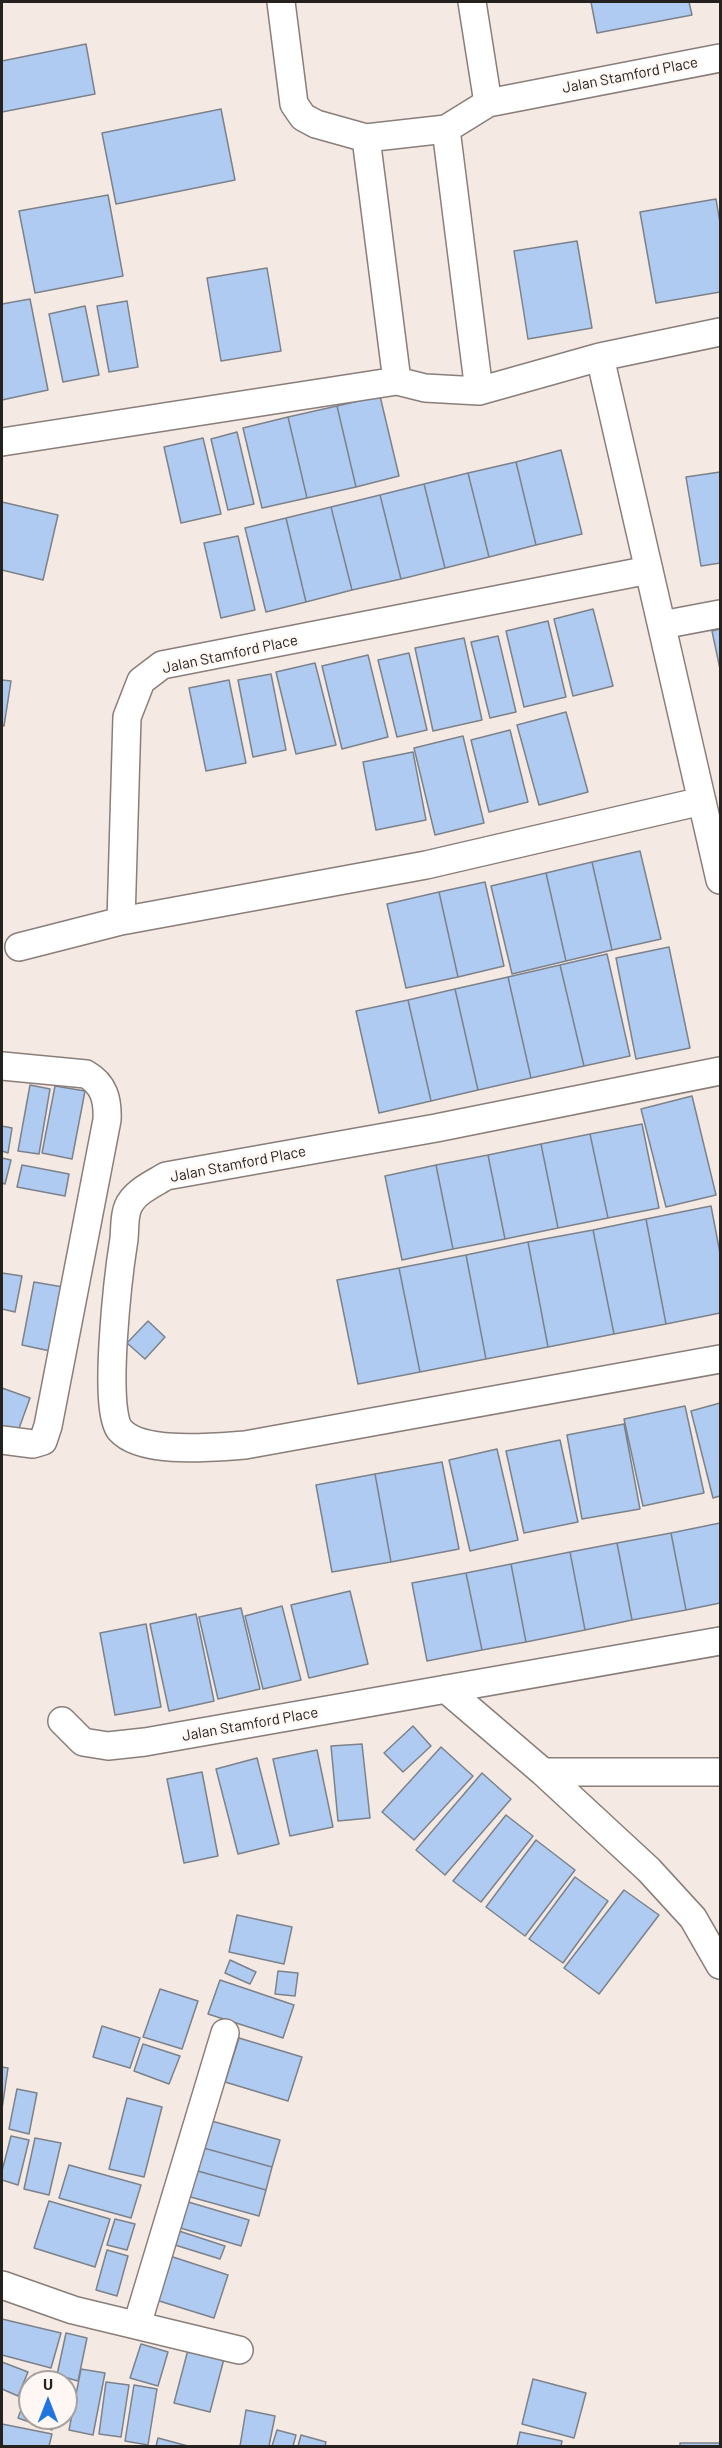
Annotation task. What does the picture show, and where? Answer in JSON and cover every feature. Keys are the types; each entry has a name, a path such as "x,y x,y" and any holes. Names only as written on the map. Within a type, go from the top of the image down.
{"street":[{"path":"280,2 294,104 303,117 316,124 366,138 446,129 488,103 472,2"},
{"name":"Jalan Stamford Place","path":"488,103 720,58"},
{"path":"446,129 479,391"},
{"path":"366,138 397,381"},
{"path":"2,442 397,381 425,388 479,391 600,357 720,332"},
{"path":"600,357 719,868"},
{"name":"Jalan Stamford Place","path":"121,921 127,717 141,681 162,665 649,570"},
{"path":"662,625 720,614"},
{"path":"19,947 121,921 426,865 702,801"},
{"path":"2,1066 86,1074 95,1079 108,1101 107,1120 48,1426 43,1441 33,1444 2,1440"},
{"name":"Jalan Stamford Place","path":"720,1071 436,1128 166,1176 142,1189 128,1207 114,1314 114,1413 119,1429 134,1439 179,1449 245,1445 720,1359"},
{"name":"Jalan Stamford Place","path":"62,1721 82,1742 108,1746 145,1742 720,1641"},
{"path":"446,1689 543,1772 649,1870 693,1917 720,1965"},
{"path":"543,1772 720,1772"},
{"path":"137,2325 225,2033"},
{"path":"2,2285 73,2310 239,2350"}],"building":[{"path":"591,2 689,2 692,15 597,33"},
{"path":"86,44 95,94 2,112 2,61"},
{"path":"221,109 235,180 116,204 102,133"},
{"path":"108,195 123,276 35,293 19,211"},
{"path":"716,199 720,223 720,292 656,303 640,212"},
{"path":"577,241 592,328 528,339 514,251"},
{"path":"267,268 281,351 221,361 207,278"},
{"path":"30,299 48,390 2,400 2,304"},
{"path":"127,301 138,367 109,372 97,306"},
{"path":"85,306 99,375 63,382 49,314"},
{"path":"380,396 399,476 356,487 337,406"},
{"path":"337,406 356,487 307,498 288,417"},
{"path":"288,417 307,498 262,508 243,428"},
{"path":"237,432 254,504 228,510 211,439"},
{"path":"203,438 221,514 181,523 164,447"},
{"path":"561,450 582,534 536,545 516,462"},
{"path":"516,462 536,545 489,557 468,473"},
{"path":"720,472 720,563 701,566 686,477"},
{"path":"468,473 489,557 445,568 424,484"},
{"path":"424,484 445,568 401,579 380,495"},
{"path":"380,495 401,579 352,590 331,507"},
{"path":"2,502 58,515 43,580 2,570"},
{"path":"331,507 352,590 306,602 286,518"},
{"path":"286,518 306,602 266,612 245,528"},
{"path":"238,536 255,610 221,618 204,543"},
{"path":"593,609 613,686 573,696 554,619"},
{"path":"548,621 566,697 524,707 506,631"},
{"path":"720,629 720,669 712,631"},
{"path":"498,636 516,712 490,718 471,642"},
{"path":"464,638 482,720 433,731 415,648"},
{"path":"409,653 427,730 397,737 378,660"},
{"path":"368,655 388,737 342,749 322,666"},
{"path":"315,663 336,745 296,754 276,672"},
{"path":"271,674 286,750 253,757 238,680"},
{"path":"2,680 11,681 4,726 2,725"},
{"path":"229,680 246,763 206,771 189,688"},
{"path":"566,712 588,792 539,805 517,725"},
{"path":"510,730 528,802 489,812 471,740"},
{"path":"463,736 484,823 435,835 414,748"},
{"path":"413,752 426,820 376,830 363,762"},
{"path":"640,851 661,939 612,950 592,862"},
{"path":"592,862 612,950 566,961 546,873"},
{"path":"546,873 566,961 512,974 491,886"},
{"path":"485,882 504,966 458,977 439,892"},
{"path":"439,892 458,977 406,988 387,904"},
{"path":"669,947 690,1048 636,1059 616,958"},
{"path":"607,954 630,1056 584,1066 560,965"},
{"path":"560,965 584,1066 531,1078 508,977"},
{"path":"508,977 531,1078 478,1090 455,989"},
{"path":"455,989 478,1090 431,1101 408,1000"},
{"path":"408,1000 431,1101 379,1113 356,1011"},
{"path":"30,1085 50,1089 39,1154 18,1151"},
{"path":"55,1086 85,1091 72,1159 42,1153"},
{"path":"692,1096 716,1195 666,1207 641,1109"},
{"path":"642,1124 659,1208 608,1218 590,1134"},
{"path":"2,1126 12,1128 8,1153 2,1151"},
{"path":"590,1134 608,1218 558,1228 541,1144"},
{"path":"541,1144 558,1228 505,1239 488,1155"},
{"path":"488,1155 505,1239 453,1249 436,1165"},
{"path":"2,1158 11,1160 5,1184 2,1183"},
{"path":"22,1165 69,1174 65,1196 17,1187"},
{"path":"436,1165 453,1249 402,1260 385,1176"},
{"path":"711,1206 720,1253 720,1313 666,1324 646,1219"},
{"path":"646,1219 666,1324 614,1334 593,1230"},
{"path":"593,1230 614,1334 548,1347 528,1242"},
{"path":"528,1242 548,1347 486,1359 466,1255"},
{"path":"466,1255 486,1359 420,1372 399,1268"},
{"path":"399,1268 420,1372 358,1384 337,1280"},
{"path":"2,1273 22,1276 15,1312 2,1309"},
{"path":"34,1282 63,1287 50,1351 22,1345"},
{"path":"148,1321 165,1337 145,1359 127,1343"},
{"path":"2,1388 30,1398 17,1434 2,1429"},
{"path":"720,1403 720,1496 713,1498 691,1411"},
{"path":"685,1406 704,1493 643,1506 624,1419"},
{"path":"624,1424 640,1509 582,1519 567,1435"},
{"path":"560,1440 578,1522 524,1533 506,1451"},
{"path":"497,1449 518,1540 470,1551 449,1460"},
{"path":"442,1462 459,1549 391,1562 375,1474"},
{"path":"375,1474 391,1562 332,1572 316,1485"},
{"path":"720,1523 720,1603 686,1610 671,1533"},
{"path":"671,1533 686,1610 632,1620 617,1543"},
{"path":"617,1543 632,1620 585,1630 570,1552"},
{"path":"570,1552 585,1630 526,1642 511,1564"},
{"path":"511,1564 526,1642 482,1650 466,1573"},
{"path":"466,1573 482,1650 427,1661 412,1583"},
{"path":"350,1591 368,1664 309,1678 291,1605"},
{"path":"282,1606 301,1680 263,1689 245,1616"},
{"path":"241,1608 260,1689 218,1699 199,1617"},
{"path":"196,1614 214,1701 169,1711 150,1624"},
{"path":"146,1624 161,1707 115,1715 100,1633"},
{"path":"413,1726 431,1746 403,1772 384,1753"},
{"path":"362,1744 370,1818 338,1821 331,1746"},
{"path":"441,1747 473,1776 414,1840 382,1812"},
{"path":"317,1750 333,1827 290,1836 273,1759"},
{"path":"257,1758 279,1844 238,1854 216,1769"},
{"path":"202,1772 218,1856 184,1863 167,1779"},
{"path":"482,1773 511,1799 445,1875 416,1850"},
{"path":"506,1815 533,1836 481,1902 453,1881"},
{"path":"536,1840 575,1870 525,1936 486,1907"},
{"path":"575,1877 608,1901 563,1963 529,1939"},
{"path":"624,1890 659,1915 599,1994 564,1968"},
{"path":"237,1915 292,1927 284,1964 229,1952"},
{"path":"230,1960 256,1972 250,1984 225,1973"},
{"path":"278,1971 298,1973 295,1996 275,1994"},
{"path":"220,1980 294,2005 283,2038 208,2014"},
{"path":"160,1989 198,2001 182,2049 143,2037"},
{"path":"102,2026 140,2038 130,2068 93,2057"},
{"path":"239,2038 302,2057 288,2101 225,2082"},
{"path":"143,2044 180,2056 169,2084 134,2071"},
{"path":"2,2067 8,2068 2,2109"},
{"path":"17,2089 37,2093 29,2134 9,2129"},
{"path":"127,2098 162,2107 144,2177 109,2169"},
{"path":"208,2120 280,2140 272,2167 200,2147"},
{"path":"11,2136 29,2140 18,2185 2,2180 2,2171"},
{"path":"35,2138 61,2143 49,2195 24,2189"},
{"path":"200,2147 272,2167 266,2190 194,2170"},
{"path":"69,2165 141,2185 131,2218 59,2198"},
{"path":"194,2170 266,2190 259,2216 187,2196"},
{"path":"49,2201 110,2219 95,2267 34,2248"},
{"path":"185,2201 249,2220 241,2246 177,2227"},
{"path":"115,2219 135,2224 127,2250 107,2245"},
{"path":"179,2231 225,2246 220,2259 175,2245"},
{"path":"107,2250 128,2256 117,2296 96,2290"},
{"path":"170,2256 228,2275 214,2318 156,2300"},
{"path":"2,2319 61,2333 51,2368 2,2355"},
{"path":"66,2333 87,2338 78,2381 78,2370 58,2370"},
{"path":"141,2344 168,2352 158,2386 130,2378"},
{"path":"189,2346 225,2355 210,2412 174,2403"},
{"path":"2,2362 23,2370 18,2370 18,2396 2,2389"},
{"path":"81,2369 105,2373 93,2435 69,2430 78,2430 78,2384"},
{"path":"533,2379 586,2393 574,2438 522,2424"},
{"path":"106,2382 129,2385 121,2437 99,2434"},
{"path":"134,2385 157,2389 148,2445 125,2441"},
{"path":"246,2410 275,2416 269,2446 240,2446"},
{"path":"2,2424 18,2427 18,2430 52,2434 49,2446 2,2446"},
{"path":"277,2430 296,2435 293,2446 272,2446"},
{"path":"520,2432 562,2441 561,2446 517,2446"},
{"path":"301,2435 326,2442 325,2446 298,2446"},
{"path":"158,2438 188,2446 156,2446"},
{"path":"680,2443 720,2443 720,2446 680,2446"}]}
